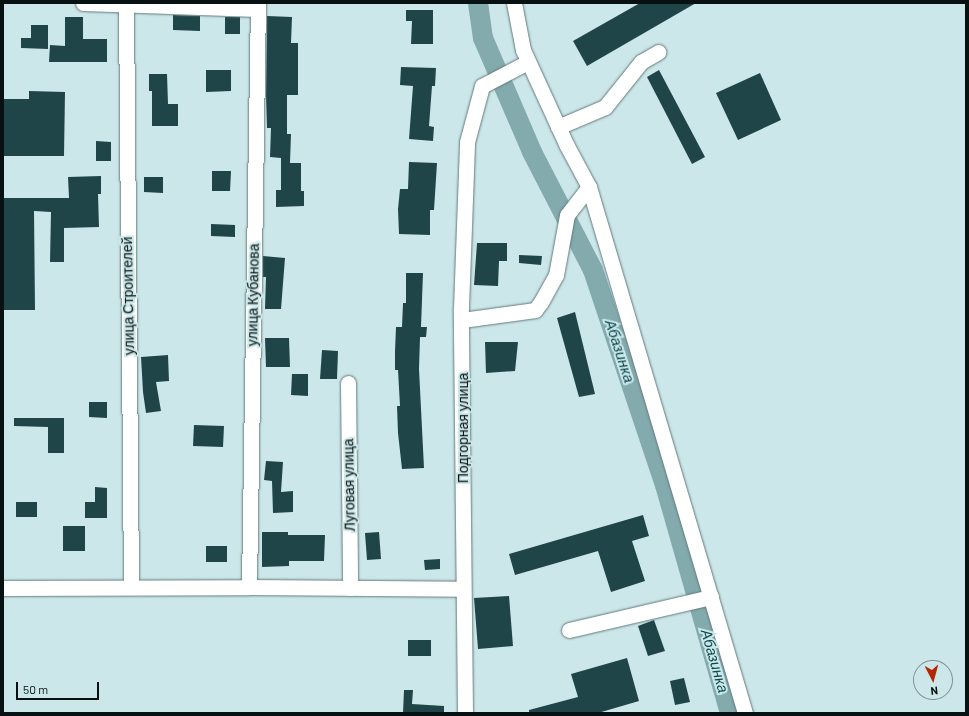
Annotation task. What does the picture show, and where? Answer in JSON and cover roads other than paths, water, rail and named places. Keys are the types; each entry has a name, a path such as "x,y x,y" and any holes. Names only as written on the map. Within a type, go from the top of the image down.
{"street":[{"path":"83,3 257,6"},
{"path":"514,3 523,50 558,127 589,187 745,713"},
{"name":"улица Строителей","path":"126,4 131,587"},
{"name":"улица Кубанова","path":"249,587 257,6"},
{"path":"558,127 605,107 641,62 658,52"},
{"name":"Подгорная улица","path":"465,713 462,320 467,142 482,86 528,62"},
{"path":"462,320 535,310 556,275 567,215 589,187"},
{"name":"Луговая улица","path":"348,383 350,588"},
{"path":"3,588 249,587 463,589"},
{"path":"569,630 711,597"}],"waterway":[{"name":"Абазинка","path":"478,3 483,38 532,152 593,270 665,485 730,713"}]}
